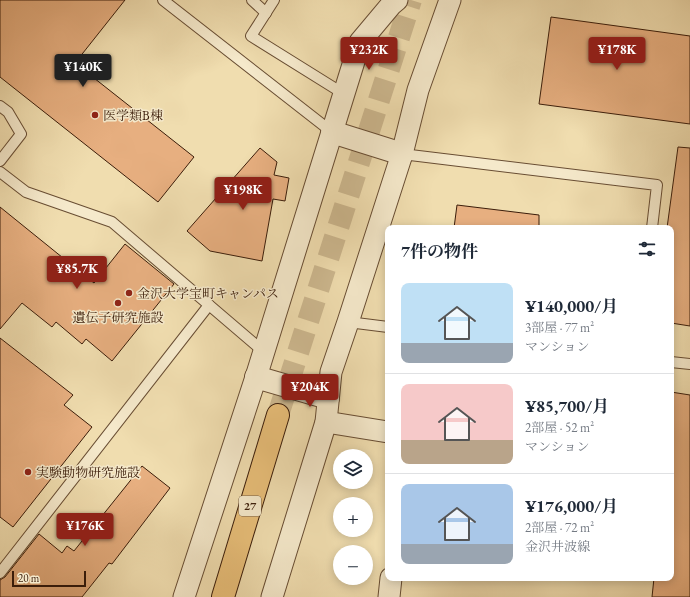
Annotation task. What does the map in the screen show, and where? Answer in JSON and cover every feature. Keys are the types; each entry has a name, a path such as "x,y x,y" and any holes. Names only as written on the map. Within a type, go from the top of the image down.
{"main road":[{"name":"27","path":"223,597 278,415"}],"street":[{"path":"184,597 264,352 360,42 397,0"},
{"path":"272,597 326,422 330,372 348,322 402,154 418,90 450,0"},
{"path":"332,132 402,154"},
{"path":"256,377 328,398"},
{"path":"326,422 385,432"},
{"path":"389,597 391,581"}],"lane":[{"path":"163,0 332,132"},
{"path":"252,0 266,13"},
{"path":"274,0 251,36 344,94"},
{"path":"0,106 8,112 21,134 0,161"},
{"path":"402,154 657,185 652,225"},
{"path":"0,172 26,192 112,222 264,352"},
{"path":"0,573 210,306"},
{"path":"348,322 385,327"},
{"path":"674,362 690,364"}],"building":[{"name":"医学類B棟","path":"0,0 125,0 75,63 194,157 158,202 0,77"},
{"path":"551,17 690,36 690,124 539,104"},
{"path":"678,147 690,148 690,326 674,323 674,225 667,225"},
{"path":"260,148 277,162 274,175 289,178 285,201 273,199 262,261 210,251 187,231"},
{"path":"457,205 539,215 539,225 454,225"},
{"path":"0,207 94,283 125,244 174,284 112,361 86,339 82,344 56,322 52,327 22,303 0,329"},
{"name":"実験動物研究施設","path":"0,338 73,395 64,405 92,427 13,527 0,517"},
{"path":"674,392 690,395 690,597 652,597 654,581 674,581"},
{"path":"142,466 170,488 112,564 109,563 82,597 0,597 0,580 5,577 39,534 62,553 67,546 74,551"}],"tunnel":[{"path":"278,415 411,0"}],"place":[{"name":"医学類B棟","path":"95,115"},
{"name":"金沢大学宝町キャンパス","path":"129,293"},
{"name":"遺伝子研究施設","path":"118,303"},
{"name":"実験動物研究施設","path":"28,472"}]}
